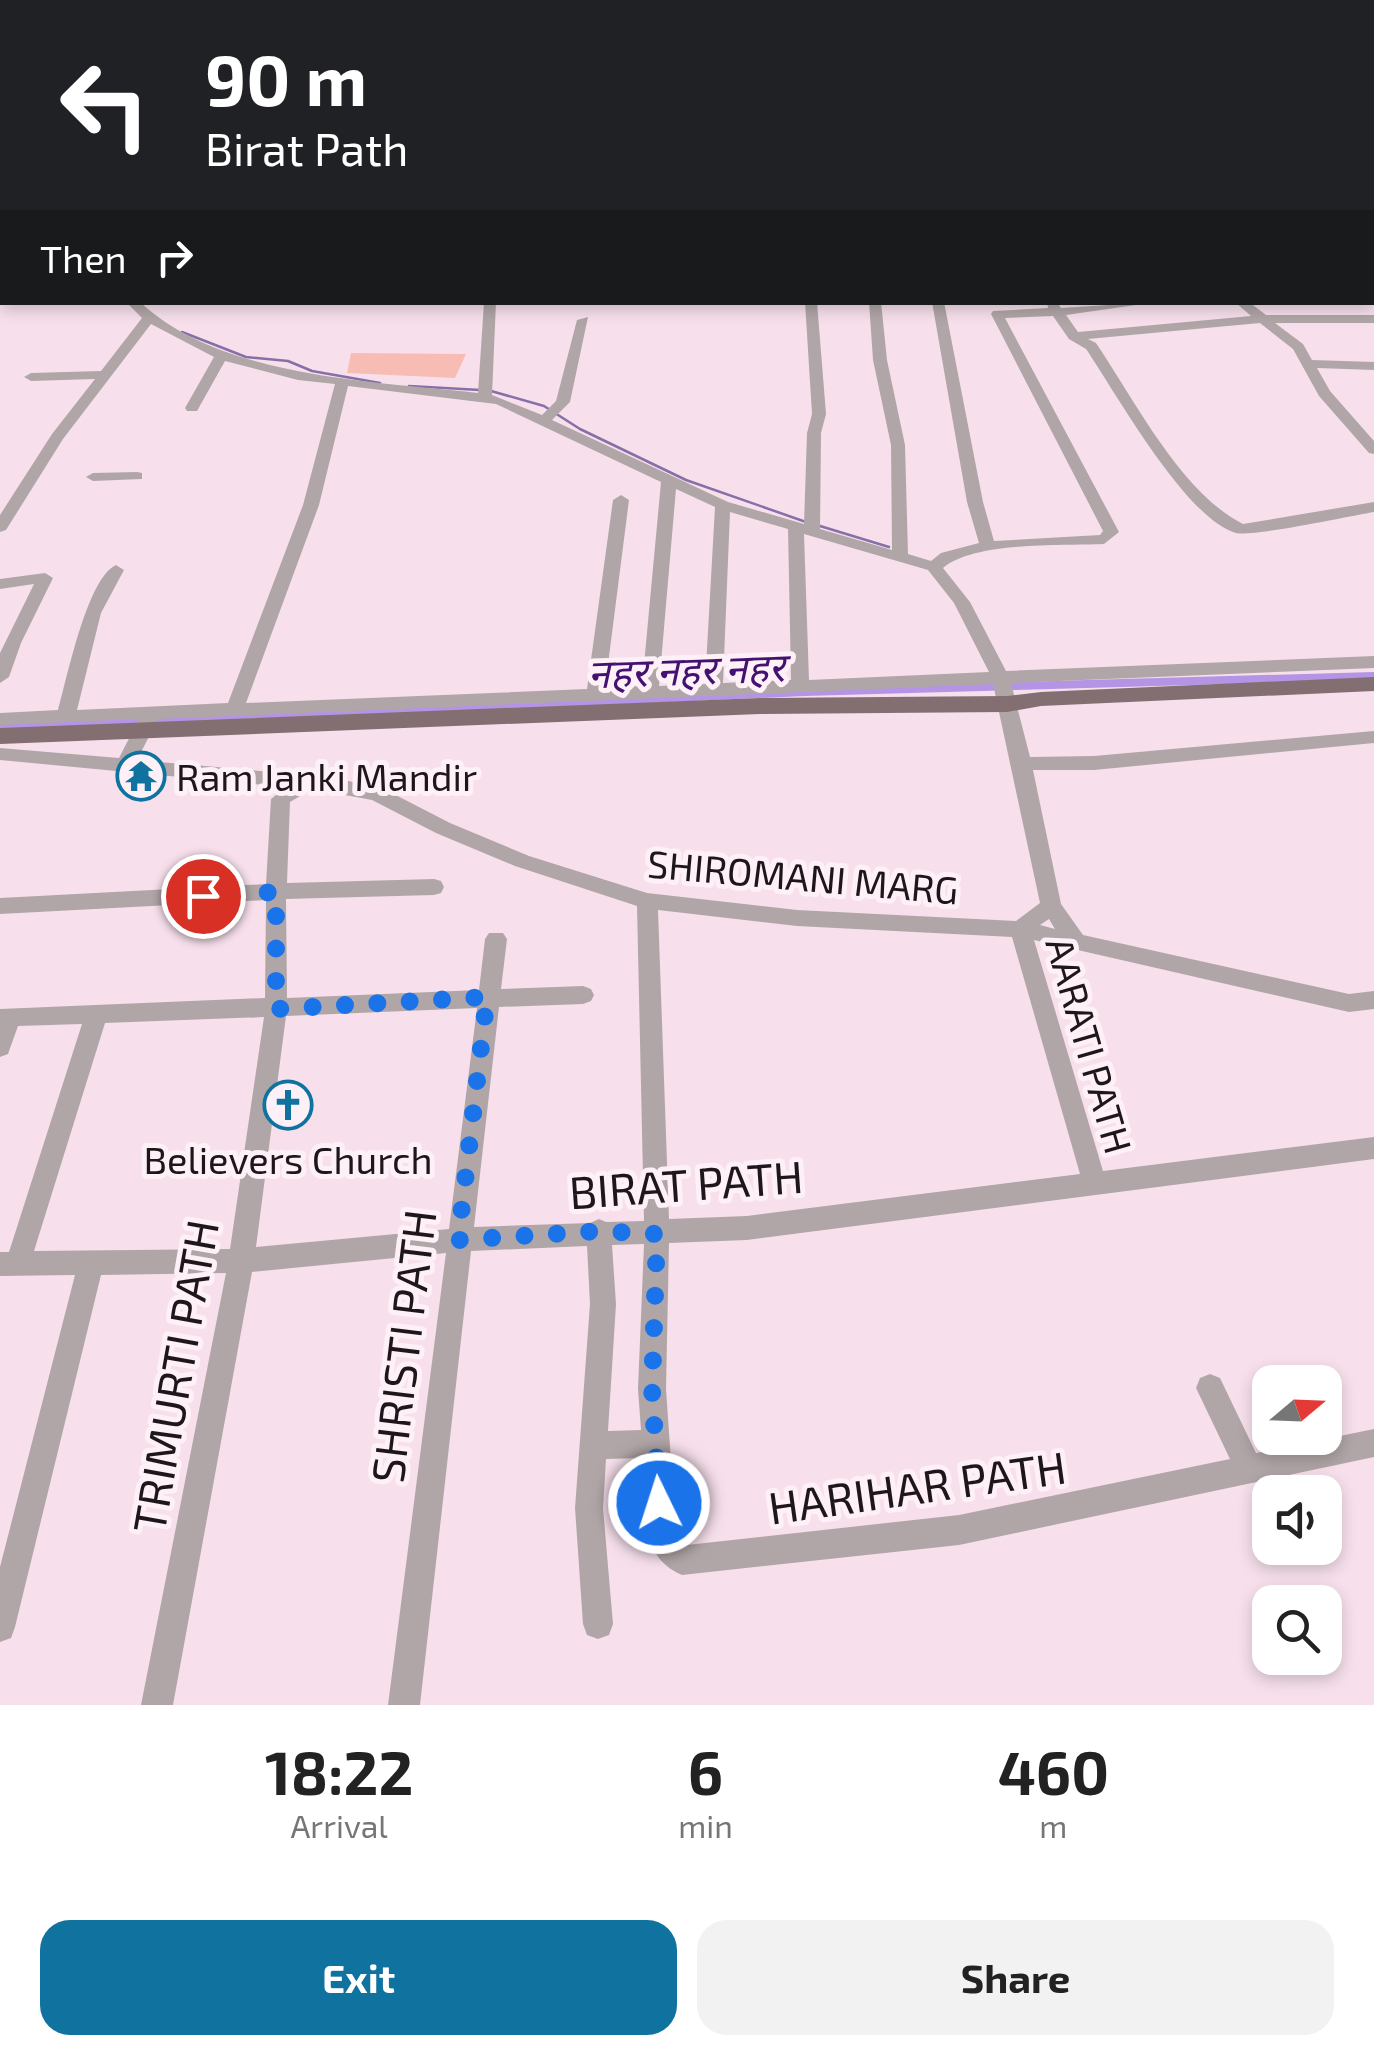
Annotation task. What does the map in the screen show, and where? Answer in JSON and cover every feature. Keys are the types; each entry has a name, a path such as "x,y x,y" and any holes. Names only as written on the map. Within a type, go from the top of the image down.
{"main road":[{"path":"0,736 147,722 760,706 1004,690 1041,699 1374,684"}],"street":[{"path":"135,305 148,318 220,356 298,376 484,396 723,504 934,567 962,602 1004,690 1050,906 1077,943"},
{"path":"484,396 490,305"},
{"path":"800,687 804,529 818,414 811,305"},
{"path":"875,305 880,360 898,445 900,557"},
{"path":"939,305 975,502 988,546"},
{"path":"934,567 947,556 988,546 1104,540 1112,532 995,308 1100,305"},
{"path":"1244,305 1298,347 1324,393 1374,450"},
{"path":"1053,307 1074,336 1091,346 1195,495 1233,528 1374,508"},
{"path":"0,527 57,437 148,318"},
{"path":"1074,336 1262,319 1374,319"},
{"path":"544,420 563,402 583,320"},
{"path":"192,408 220,356"},
{"path":"1309,364 1374,366"},
{"path":"31,376 104,375"},
{"path":"236,709 311,505 342,382"},
{"path":"1353,428 1374,426"},
{"path":"93,477 137,476"},
{"path":"650,692 670,482"},
{"path":"594,695 621,500"},
{"path":"714,690 723,504"},
{"path":"66,716 94,613 116,570"},
{"path":"0,584 45,578 12,643 0,677"},
{"path":"0,719 66,716 147,722 236,709 800,687 1004,690 1374,662"},
{"path":"125,766 147,722"},
{"path":"1021,764 1094,764 1374,737"},
{"name":"SHIROMANI MARG","path":"0,754 314,780 377,794 443,828 522,861 647,901 797,918 1020,929 1349,1003 1374,1000"},
{"path":"261,776 282,800 314,780"},
{"name":"TRIMURTI PATH","path":"157,1705 240,1260 276,1009 276,892 282,800"},
{"path":"0,906 434,888"},
{"name":"HARIHAR PATH","path":"647,901 657,1234 652,1389 661,1533 665,1546 682,1560 960,1530 1374,1444"},
{"path":"1020,929 1050,906"},
{"name":"AARATI PATH","path":"1020,929 1094,1181"},
{"name":"SHRISTI PATH","path":"404,1705 496,939"},
{"path":"0,1047 5,1018 582,995"},
{"path":"1349,1003 1374,1017"},
{"path":"9,1264 96,1016"},
{"name":"BIRAT PATH","path":"9,1264 240,1260 599,1231 657,1234 747,1228 1374,1148"},
{"path":"598,1624 590,1508 603,1304 599,1231"},
{"path":"0,1627 91,1262"},
{"path":"1210,1388 1249,1469"},
{"path":"592,1445 655,1444"}],"shaded area":[{"path":"351,353 466,354 455,378 347,373"}],"waterway":[{"path":"182,332 246,357 288,361 312,371 380,383"},
{"path":"409,386 480,390"},
{"path":"491,391 544,406 580,429 686,480 806,522"},
{"path":"820,526 889,547"},
{"name":"नहर नहर नहर","path":"0,727 805,692 1374,676"}],"place":[{"name":"Ram Janki Mandir","path":"141,776"},
{"name":"Believers Church","path":"288,1105"}],"route":[{"path":"203,896 276,892 276,1009 487,997 458,1240 599,1231 657,1234 652,1389 659,1503"}]}
